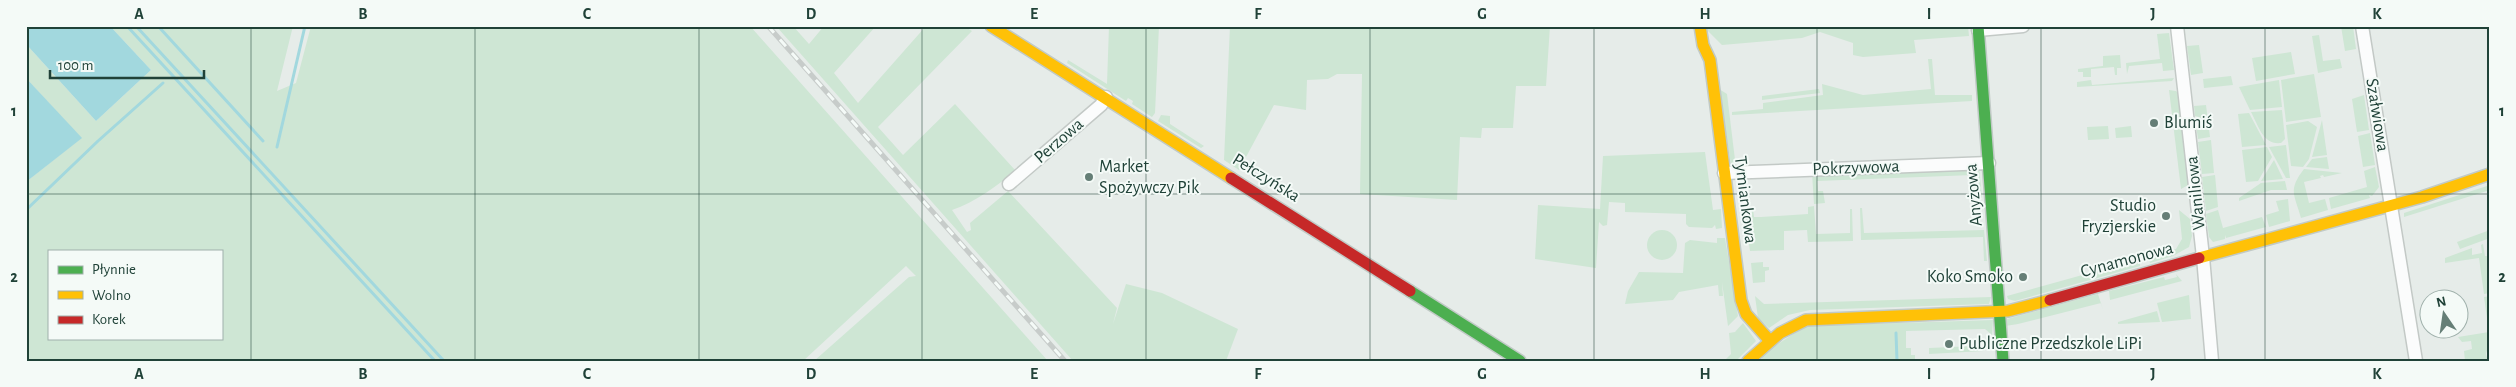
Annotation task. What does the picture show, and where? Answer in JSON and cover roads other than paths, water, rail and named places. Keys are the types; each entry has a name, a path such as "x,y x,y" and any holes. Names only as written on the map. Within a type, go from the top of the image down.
{"street":[{"name":"Pełczyńska","path":"991,26 1106,97 1520,361"},
{"name":"Tymiankowa","path":"1700,26 1703,44 1710,60 1742,307 1770,341"},
{"path":"1978,28 2023,26"},
{"name":"Waniliowa","path":"2177,26 2203,257 2212,361"},
{"name":"Szałwiowa","path":"2362,26 2416,361"},
{"name":"Anyżowa","path":"1978,28 2001,312 2003,361"},
{"name":"Perzowa","path":"1009,184 1101,105 1106,97"},
{"name":"Pokrzywowa","path":"1724,173 1989,163"},
{"name":"Cynamonowa","path":"1770,341 1794,324 1816,318 2001,312 2422,197 2490,174"},
{"path":"1748,361 1770,341"}],"water":[{"path":"26,26 110,26 151,70 96,121 26,44"},
{"path":"26,78 82,138 26,182"}],"waterway":[{"path":"127,26 435,361"},
{"path":"136,26 444,361"},
{"path":"158,26 263,141"},
{"path":"277,147 305,26"},
{"path":"26,210 98,141 163,83"},
{"path":"1896,333 1897,361"}],"railway":[{"path":"768,26 1065,361"}],"place":[{"name":"Blumiś","path":"2154,123"},
{"name":"Market Spożywczy Pik","path":"1089,177"},
{"name":"Studio Fryzjerskie","path":"2166,216"},
{"name":"Koko Smoko","path":"2023,277"},
{"name":"Publiczne Przedszkole LiPi","path":"1949,344"}]}
